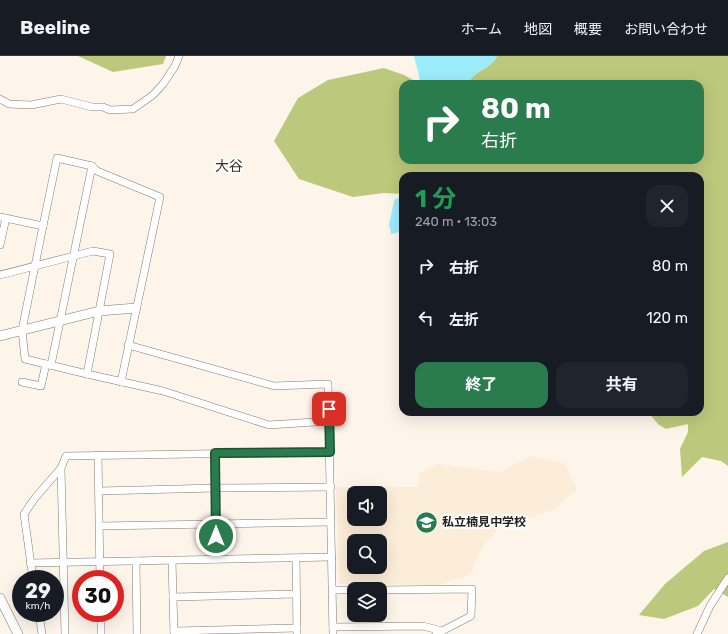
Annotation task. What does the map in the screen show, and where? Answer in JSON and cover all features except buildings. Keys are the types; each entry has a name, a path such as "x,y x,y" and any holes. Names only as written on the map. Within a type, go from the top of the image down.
{"street":[{"path":"0,98 9,104 31,105 61,99 92,107 103,107 110,110 133,108 153,95 163,84 175,66 179,56"},
{"path":"121,382 160,197 97,171 92,166 57,158 22,330 25,359 121,382 163,391 269,425 330,421"},
{"path":"22,382 41,386 48,365 60,321 92,166"},
{"path":"0,246 3,218 43,226"},
{"path":"0,275 93,251 110,254 87,374"},
{"path":"0,336 100,311 136,308"},
{"path":"128,345 274,386 328,384 330,421 333,631 423,626 439,632 471,616 472,589 387,590"},
{"path":"31,570 24,514 27,508 60,468 66,456 330,452"},
{"path":"215,453 216,560"},
{"path":"98,455 100,570"},
{"path":"60,468 65,634"},
{"path":"99,491 331,487"},
{"path":"100,526 331,522"},
{"path":"30,563 296,559 332,557"},
{"path":"172,560 174,632 297,631 296,559"},
{"path":"136,561 137,634"},
{"path":"697,634 710,606 728,578"},
{"path":"333,590 347,590"},
{"path":"173,597 296,594"},
{"path":"0,598 18,634"},
{"path":"40,622 42,634"},
{"path":"101,622 101,634"}],"shaded area":[{"name":"私立楠見中学校","path":"530,456 565,464 577,489 555,509 524,520 504,523 482,547 471,574 439,585 387,584 387,582 347,582 347,584 339,584 336,487 347,487 347,526 387,526 387,487 419,487 419,474 438,464 501,472"}],"green space":[{"path":"78,56 166,56 163,64 113,72"},
{"path":"497,56 728,56 728,466 721,461 702,457 682,477 680,449 688,432 688,424 666,429 659,425 651,416 704,416 704,172 399,172 399,194 384,193 353,197 299,179 274,141 298,98 328,80 384,68 404,75 413,80 399,80 399,164 704,164 704,80 470,80"},
{"path":"728,542 728,597 714,589 698,606 664,619 639,615 665,584 704,551"}],"water":[{"path":"414,56 497,56 491,64 470,80 420,80"},
{"path":"399,198 399,232 391,234 389,224 395,199"}],"place":[{"name":"私立楠見中学校","path":"426,522"}],"district":[{"name":"大谷","path":"229,166"}],"route":[{"path":"216,536 215,453 330,452 329,409"}]}
